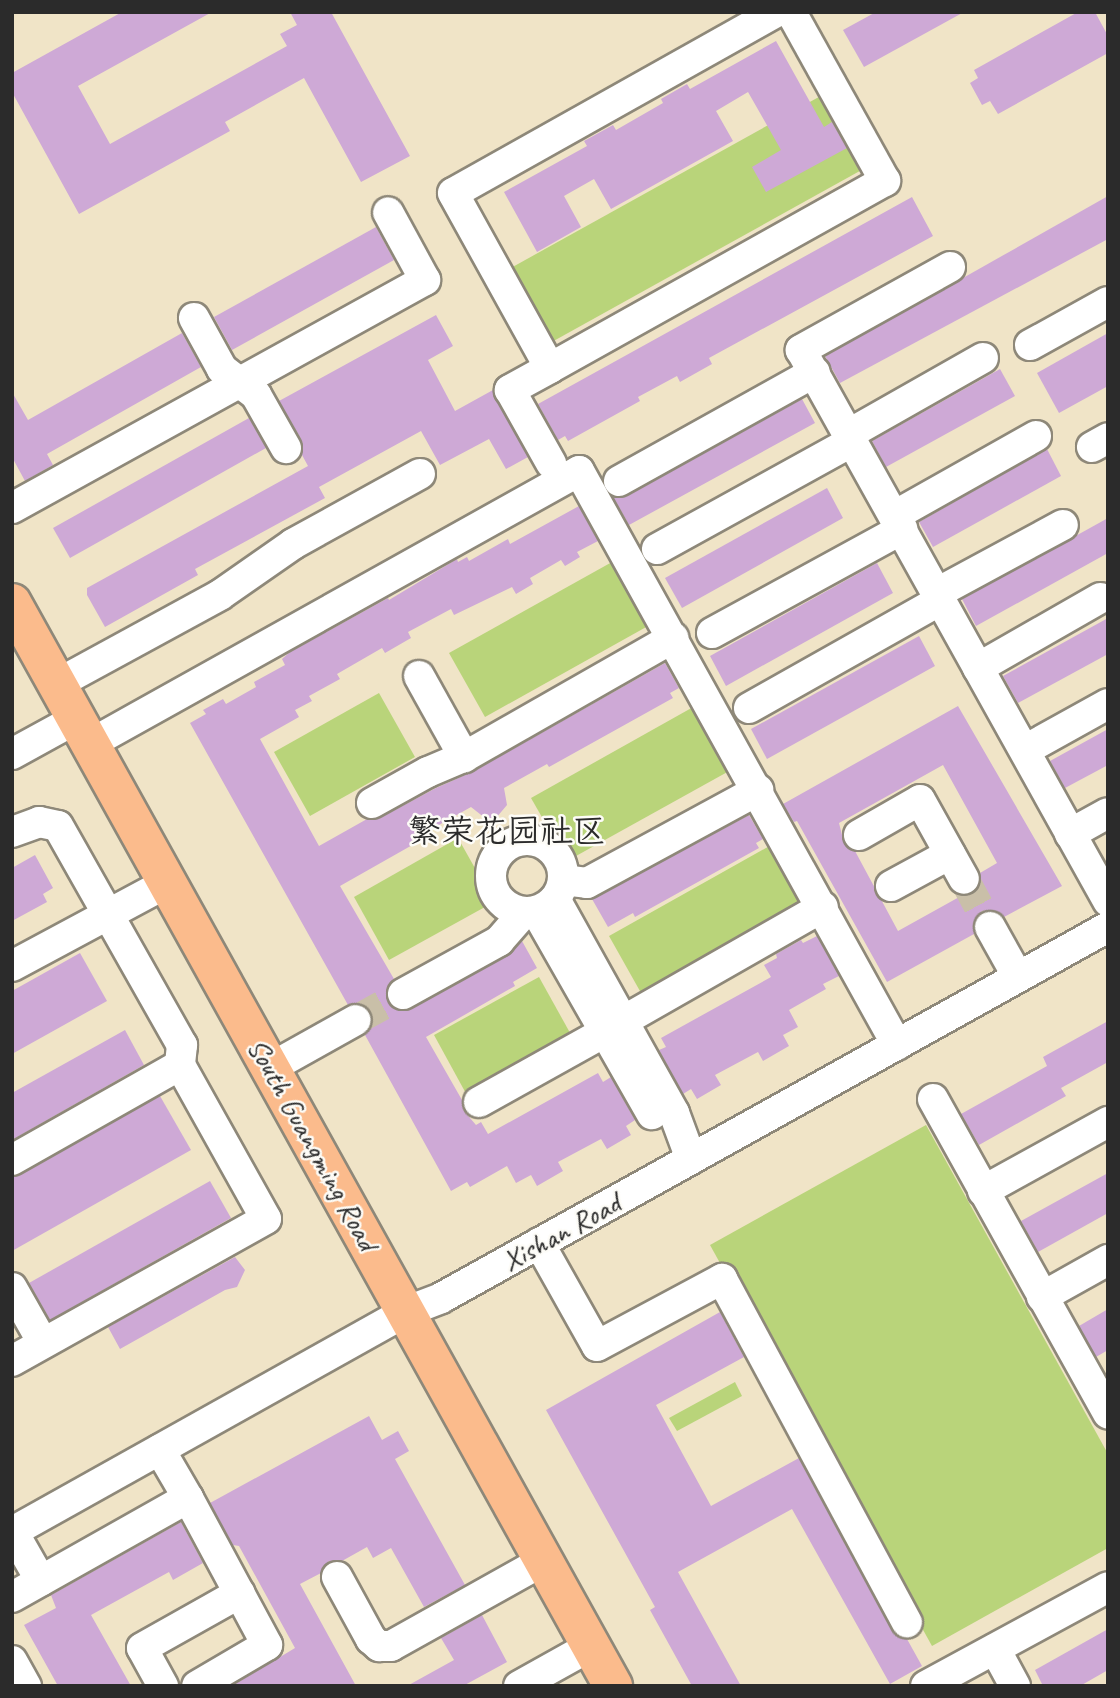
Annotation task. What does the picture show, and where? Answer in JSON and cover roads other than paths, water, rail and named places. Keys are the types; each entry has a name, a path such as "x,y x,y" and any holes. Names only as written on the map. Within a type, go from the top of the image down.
{"main road":[{"name":"South Guangming Road","path":"17,624 57,684 613,1686"}],"street":[{"path":"550,368 453,193 776,12"},
{"path":"551,463 510,390 885,181 850,129 791,12"},
{"path":"12,508 425,280 388,212"},
{"path":"950,267 801,350 1108,901"},
{"path":"1031,345 1108,302"},
{"path":"194,318 222,369 256,395 286,448"},
{"path":"657,549 983,358"},
{"path":"619,481 815,372"},
{"path":"712,634 1036,436"},
{"path":"12,754 83,731 579,471 823,907 897,1045"},
{"path":"57,684 220,595 293,544 420,474"},
{"path":"749,708 1063,525"},
{"path":"978,668 1100,598"},
{"path":"372,803 428,772 464,757 673,638"},
{"path":"419,676 464,757"},
{"path":"1025,750 1108,704"},
{"path":"403,994 499,941 545,900 587,883 758,790"},
{"path":"859,835 920,800 957,867 891,886"},
{"path":"1070,834 1108,813"},
{"path":"12,832 40,822 58,826 182,1045 180,1065 266,1219 12,1361"},
{"path":"12,966 167,883"},
{"path":"545,900 613,1027 674,1113 691,1159"},
{"path":"479,1102 823,907"},
{"path":"990,927 1018,978"},
{"name":"Xishan Road","path":"12,1532 405,1312 441,1298 1108,928"},
{"path":"270,1068 356,1020"},
{"path":"12,1160 180,1065"},
{"path":"933,1099 1106,1408"},
{"path":"983,1191 1108,1122"},
{"path":"539,1244 597,1346 722,1279 907,1622"},
{"path":"1042,1297 1108,1260"},
{"path":"12,1289 43,1343"},
{"path":"160,1450 267,1644 197,1686"},
{"path":"12,1597 188,1498"},
{"path":"12,1532 41,1581"},
{"path":"337,1577 372,1639 379,1646 391,1646 544,1561"},
{"path":"926,1686 1108,1587"},
{"path":"163,1686 142,1648 240,1593"},
{"path":"519,1686 591,1646"},
{"path":"995,1649 1016,1686"},
{"path":"12,1661 26,1686"}],"tunnel":[{"path":"964,879 990,927"},
{"path":"356,1020 403,994"}],"district":[{"name":"繁荣花园社区","path":"507,832"}]}
